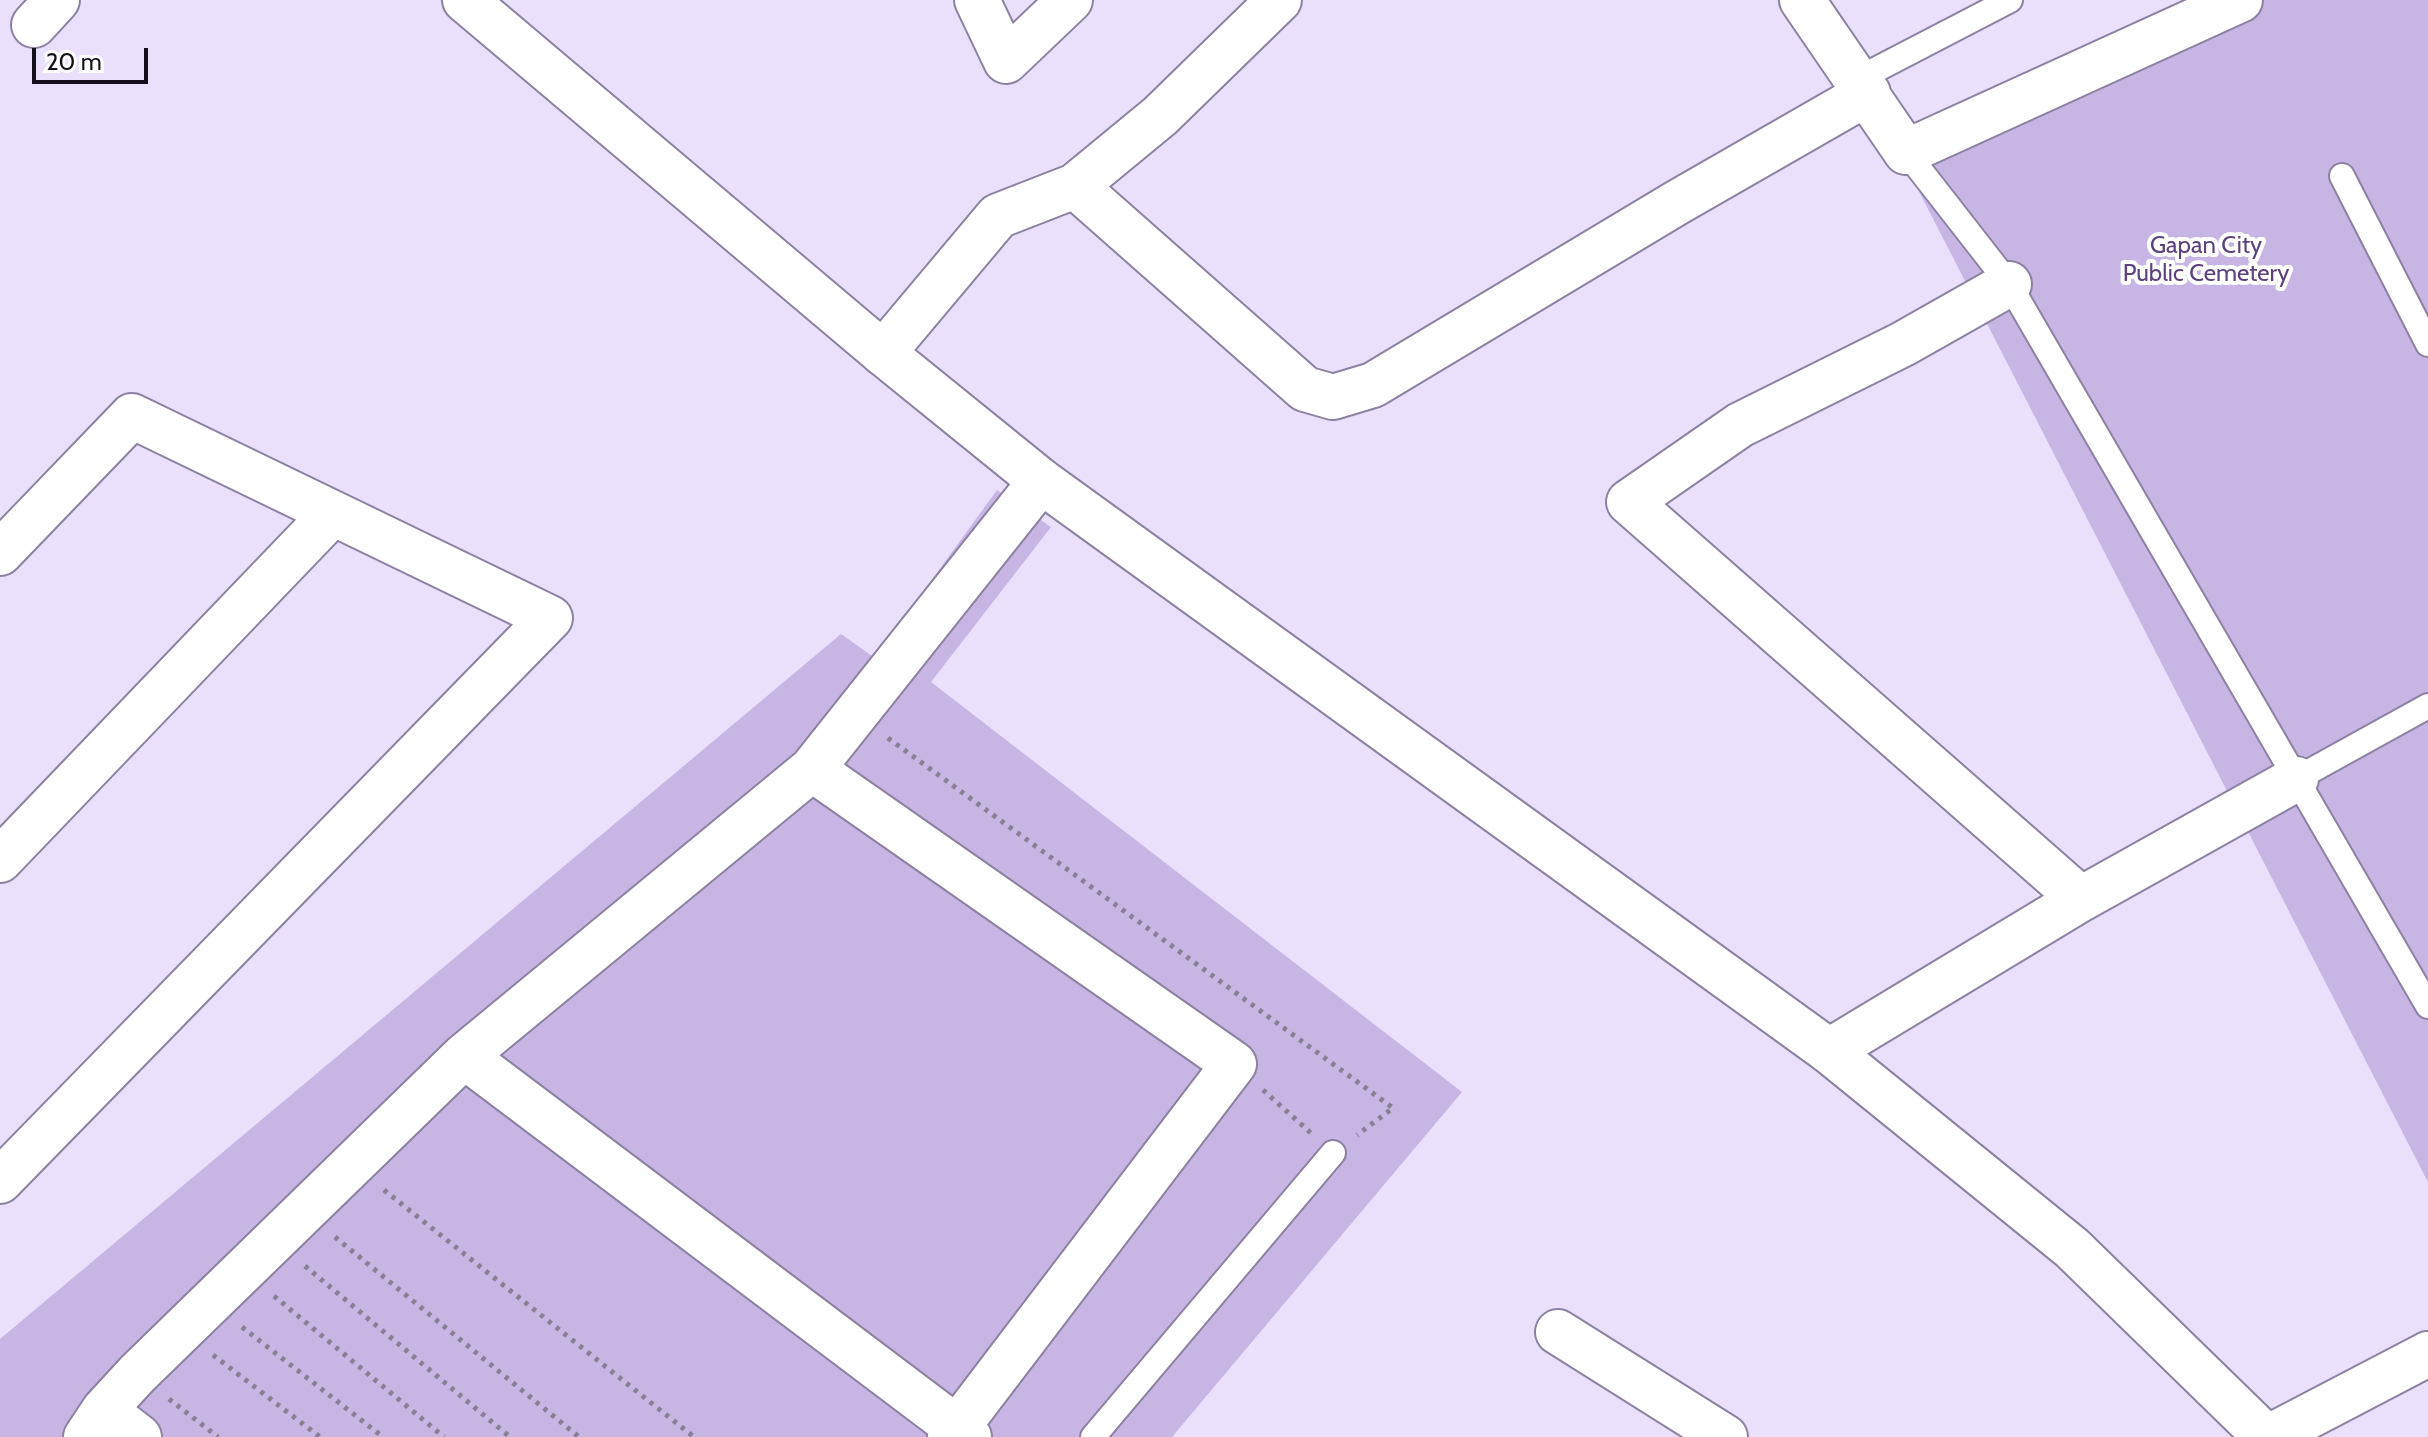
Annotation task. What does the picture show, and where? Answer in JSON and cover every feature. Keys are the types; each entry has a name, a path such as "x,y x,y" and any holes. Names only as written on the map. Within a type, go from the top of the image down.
{"street":[{"path":"465,0 883,353 1041,481 1829,1051 2072,1248 2268,1437 2428,1354"},
{"path":"977,0 1006,61 1070,0"},
{"path":"883,353 998,216 1075,186 1160,116 1279,0"},
{"path":"1802,0 1906,152 2240,0"},
{"path":"1075,186 1305,389 1333,397 1373,385 1678,202 1863,86"},
{"path":"2009,284 1903,344 1740,425 1629,502 2081,899"},
{"path":"0,553 132,416 550,618 0,1181"},
{"path":"139,1437 95,1423 137,1374 195,1316 464,1056 812,769 1041,481"},
{"path":"0,860 333,513"},
{"path":"464,1056 959,1434 1234,1064 812,769"},
{"path":"1829,1051 2081,899 2296,779"},
{"path":"1558,1332 1725,1437"}],"lane":[{"path":"1863,86 2010,0"},
{"path":"1906,152 2009,284 2428,1006"},
{"path":"2342,176 2428,344"},
{"path":"2296,779 2428,706"},
{"path":"1093,1437 1333,1153"}],"path":[{"path":"855,714 1393,1108 1333,1153 1234,1064"},
{"path":"352,1164 694,1437"},
{"path":"289,1226 510,1437"},
{"path":"289,1226 579,1437"},
{"path":"243,1269 444,1437"},
{"path":"195,1316 320,1437"},
{"path":"195,1316 383,1437"},
{"path":"137,1374 218,1437"}],"green space":[{"name":"Gapan City Public Cemetery","path":"2216,0 2428,0 2428,1182 1908,170"},
{"path":"997,490 1051,527 931,682 1462,1092 1172,1437 0,1437 0,1339 841,634 875,658"}]}
